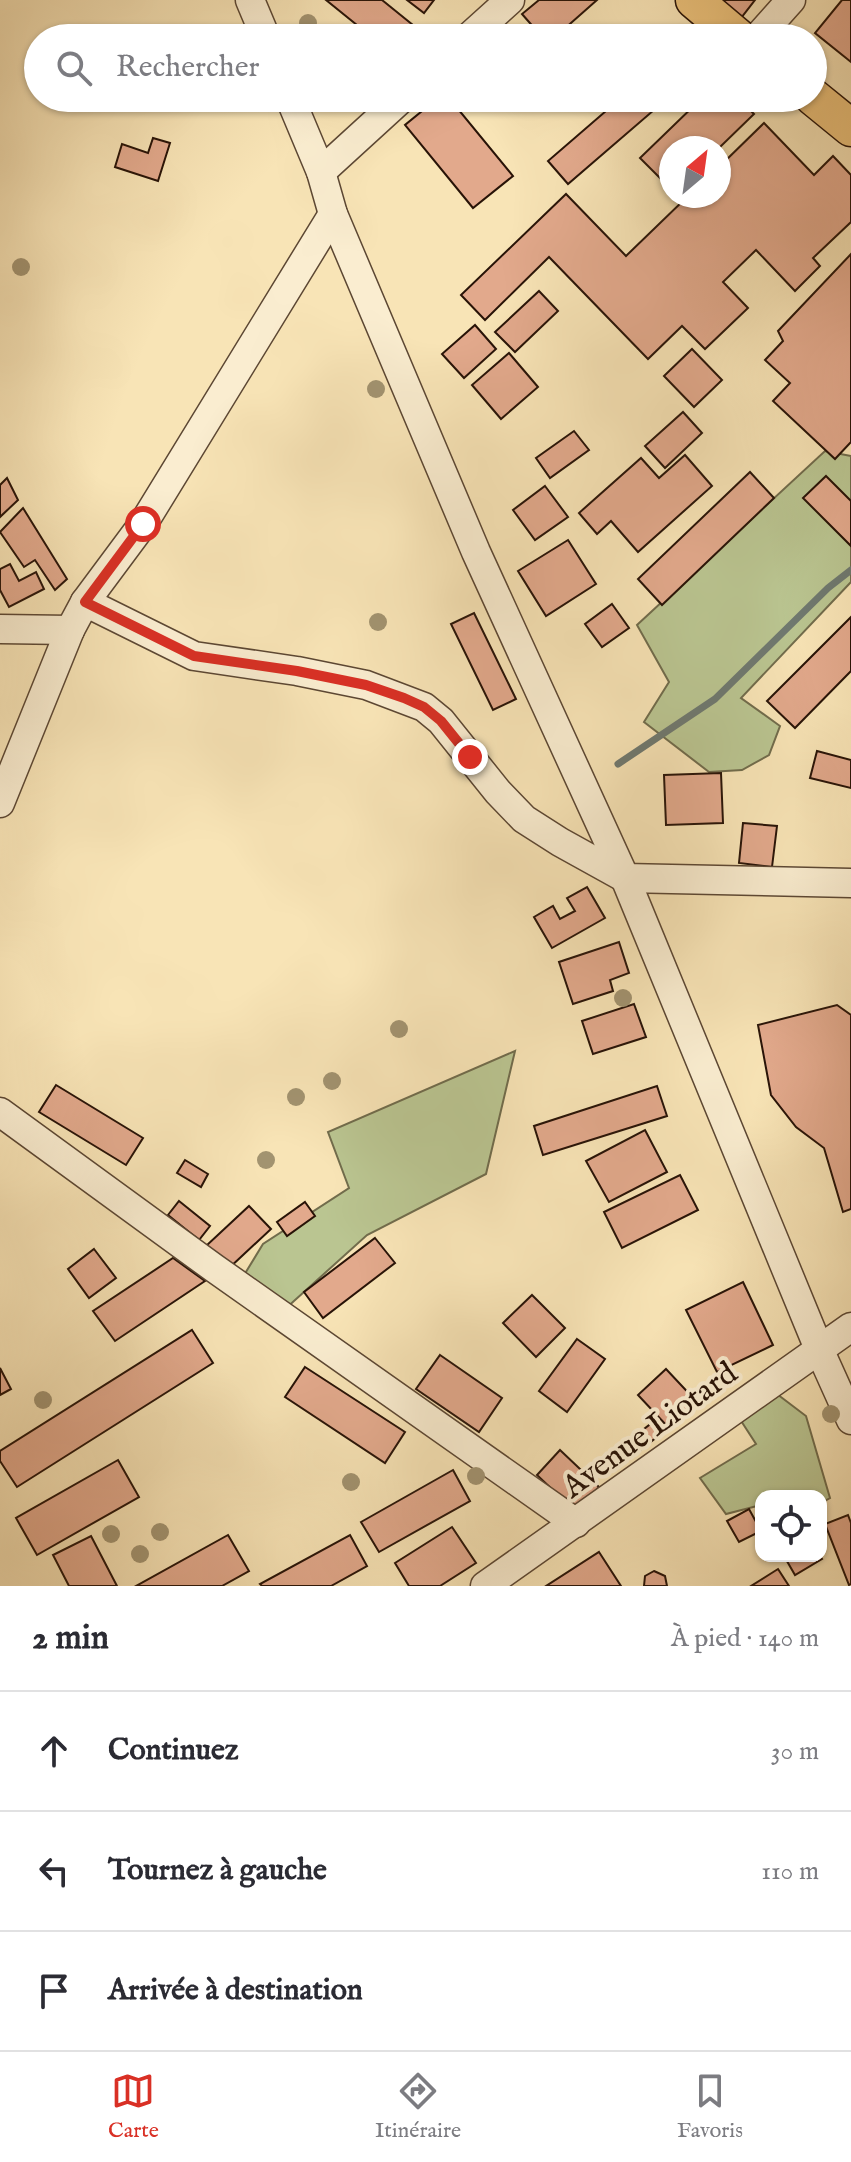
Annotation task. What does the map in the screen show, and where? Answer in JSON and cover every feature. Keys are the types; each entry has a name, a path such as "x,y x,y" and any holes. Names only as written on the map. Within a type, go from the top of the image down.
{"main road":[{"path":"694,0 722,24"},
{"path":"827,108 851,128"}],"street":[{"path":"250,0 260,24"},
{"path":"483,24 510,0"},
{"path":"770,24 791,0"},
{"path":"296,112 321,172 333,214 476,552 625,878 851,1420"},
{"path":"321,172 387,112"},
{"path":"0,803 70,630 85,602 143,524 333,214"},
{"path":"85,602 194,656 366,685 424,707 441,721 524,819 625,878 851,883"},
{"path":"0,629 70,630"},
{"path":"0,1112 214,1268 576,1523"},
{"name":"Avenue Liotard","path":"485,1586 851,1327"}],"green space":[{"path":"825,451 851,456 851,582 741,698 780,726 769,755 742,770 709,772 644,722 669,682 637,625"},
{"path":"515,1051 486,1174 367,1235 284,1310 238,1285 263,1244 349,1188 328,1132"},
{"path":"773,1391 806,1416 830,1498 827,1500 827,1490 755,1490 755,1507 726,1514 700,1478 756,1444 734,1410"}],"building":[{"path":"326,0 382,0 412,24 356,24"},
{"path":"407,0 434,0 424,13"},
{"path":"539,0 597,0 570,24 531,24 522,14"},
{"path":"718,0 755,0 741,18"},
{"path":"842,0 851,0 851,62 827,43 827,24 822,24"},
{"path":"421,112 460,112 513,176 473,208 405,125"},
{"path":"605,112 652,112 568,184 548,161"},
{"path":"688,112 754,114 731,136 663,136"},
{"path":"764,123 814,175 833,156 851,175 851,222 813,258 820,266 795,291 756,250 723,282 748,308 705,349 682,326 648,359 549,257 485,320 461,295 566,194 626,256 676,208 731,208 731,155"},
{"path":"153,138 170,143 158,181 115,167 122,144 148,153"},
{"path":"659,140 659,177 640,158"},
{"path":"851,254 851,442 835,459 773,401 790,383 765,360 783,341 778,331"},
{"path":"539,291 558,311 515,352 495,332"},
{"path":"475,325 496,349 464,378 442,354"},
{"path":"692,349 722,380 694,407 664,376"},
{"path":"509,353 538,387 501,419 472,385"},
{"path":"683,412 702,433 665,468 645,446"},
{"path":"574,431 589,450 550,478 536,458"},
{"path":"685,455 712,486 638,552 611,521 597,534 579,513 641,458 659,478"},
{"path":"750,472 774,498 662,605 638,579"},
{"path":"826,476 851,501 851,546 803,498"},
{"path":"7,478 18,500 0,517 0,485"},
{"path":"545,486 568,517 535,540 513,510"},
{"path":"23,508 67,579 55,590 35,560 24,567 0,532"},
{"path":"568,540 596,584 546,616 518,571"},
{"path":"10,564 19,581 36,572 44,589 9,607 0,590 0,569"},
{"path":"612,604 629,628 602,647 585,624"},
{"path":"474,613 516,699 493,710 451,624"},
{"path":"851,617 851,671 795,728 767,701"},
{"path":"817,751 851,760 851,788 810,778"},
{"path":"721,773 723,823 666,825 664,775"},
{"path":"743,823 777,826 772,867 739,863"},
{"path":"587,887 605,918 552,948 534,917 553,906 560,919 575,911 567,898"},
{"path":"619,942 629,973 610,980 613,991 573,1004 559,962"},
{"path":"634,1004 646,1037 593,1054 582,1021"},
{"path":"837,1005 851,1015 851,1209 843,1212 824,1148 796,1127 771,1095 758,1025"},
{"path":"56,1085 143,1138 126,1165 39,1112"},
{"path":"657,1086 667,1116 543,1155 534,1126"},
{"path":"645,1130 667,1172 609,1202 586,1161"},
{"path":"185,1160 208,1174 201,1187 177,1173"},
{"path":"680,1175 698,1210 622,1248 604,1212"},
{"path":"179,1201 210,1226 199,1240 168,1215"},
{"path":"305,1202 315,1216 287,1236 277,1222"},
{"path":"249,1206 271,1229 228,1269 206,1246"},
{"path":"375,1238 395,1263 323,1318 304,1292"},
{"path":"94,1249 116,1278 89,1298 68,1269"},
{"path":"173,1258 205,1281 115,1341 93,1311"},
{"path":"743,1282 773,1345 717,1372 686,1310"},
{"path":"532,1295 565,1328 536,1357 503,1323"},
{"path":"192,1330 213,1363 17,1487 0,1461 0,1451"},
{"path":"577,1339 605,1359 567,1412 539,1391"},
{"path":"440,1355 502,1398 479,1432 416,1389"},
{"path":"305,1367 405,1432 385,1463 285,1397"},
{"path":"0,1368 11,1389 0,1395"},
{"path":"666,1369 696,1401 668,1427 638,1395"},
{"path":"653,1422 662,1433 625,1462 616,1451"},
{"path":"560,1450 599,1487 576,1512 537,1475"},
{"path":"118,1460 139,1497 37,1555 16,1518"},
{"path":"453,1470 470,1501 379,1552 361,1522"},
{"path":"749,1509 755,1520 755,1534 739,1542 727,1521"},
{"path":"848,1515 851,1523 849,1585 827,1529 827,1523"},
{"path":"452,1527 476,1563 440,1586 409,1586 395,1563"},
{"path":"228,1535 249,1571 222,1586 136,1586"},
{"path":"350,1535 367,1566 331,1586 260,1584"},
{"path":"91,1536 117,1586 69,1586 53,1555"},
{"path":"599,1552 621,1586 546,1586"},
{"path":"787,1562 817,1562 795,1575"},
{"path":"778,1569 789,1586 751,1586"},
{"path":"654,1571 665,1576 667,1586 644,1586 645,1576"}],"waterway":[{"path":"618,764 715,699 828,588 851,570"}],"route":[{"path":"143,524 85,602 194,656 297,671 366,685 404,698 424,707 441,721 470,757"}]}
